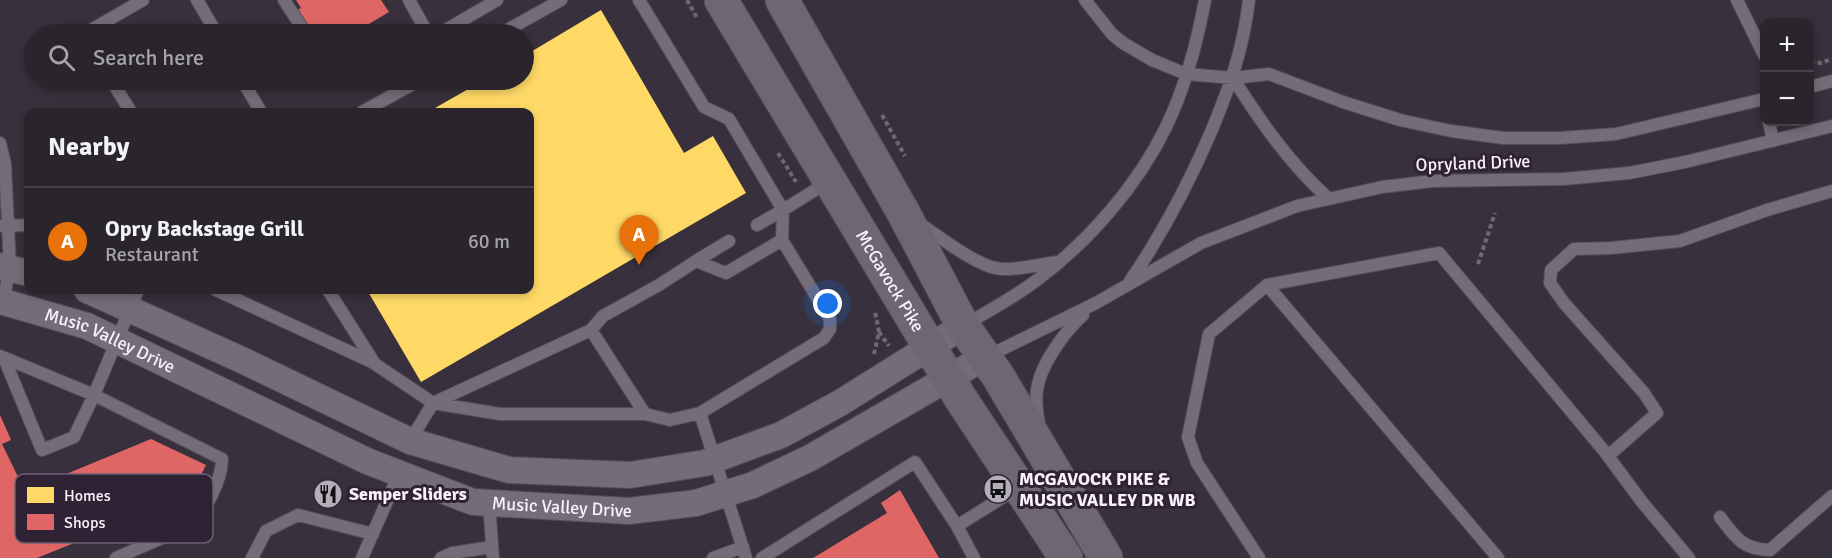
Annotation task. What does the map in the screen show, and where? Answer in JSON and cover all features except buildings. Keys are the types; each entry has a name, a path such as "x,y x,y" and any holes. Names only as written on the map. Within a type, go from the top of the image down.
{"street":[{"name":"McGavock Pike","path":"721,0 928,346 1066,558"},
{"path":"782,0 903,212 963,326 985,357 1106,558"},
{"name":"Music Valley Drive","path":"107,294 133,299 254,366 410,441 508,470 630,474 705,463 781,435 840,403 963,326"},
{"name":"Music Valley Drive","path":"1,302 87,327 368,461 473,501 628,511 696,503 753,485 810,458 985,357"},
{"path":"399,474 410,441"},
{"path":"489,502 498,467"}],"lane":[{"path":"102,24 144,0"},
{"path":"197,0 211,24"},
{"path":"284,0 300,24"},
{"path":"423,24 411,3 425,0"},
{"path":"518,24 561,0"},
{"path":"225,294 375,364 433,403 500,414 645,414 670,420 700,412 824,338 830,329 830,320 782,240 783,210 729,119 704,107 639,0"},
{"name":"Opryland Drive","path":"1085,0 1112,34 1123,43 1152,60 1186,75 1233,78 1269,74 1343,102 1400,120 1451,131 1503,138 1560,138 1616,134 1760,102"},
{"path":"963,326 1035,281 1059,262 1090,233 1123,196 1166,127 1186,75 1199,32 1205,0"},
{"name":"Opryland Drive","path":"1129,284 1173,213 1193,174 1233,78 1246,26 1249,0"},
{"path":"1737,0 1760,47"},
{"path":"456,24 494,1"},
{"path":"1233,78 1254,111 1307,179 1328,198"},
{"path":"1814,86 1832,81"},
{"path":"117,90 128,108"},
{"path":"248,90 259,108"},
{"path":"369,108 402,90"},
{"path":"1769,126 1773,141"},
{"name":"Opryland Drive","path":"985,357 1096,303 1201,243 1297,206 1382,187 1433,181 1564,179 1629,173 1832,126"},
{"path":"0,143 5,164 4,226 13,269 1,302"},
{"path":"757,225 830,180"},
{"path":"1608,456 1657,413 1644,393 1564,303 1550,283 1551,270 1574,249 1680,241 1767,210 1832,191"},
{"path":"903,212 984,264 1001,269 1059,262"},
{"path":"4,226 24,225"},
{"path":"696,261 726,273 782,240"},
{"path":"410,441 433,403 591,330 603,316 729,242"},
{"path":"1259,558 1197,463 1188,437 1209,334 1267,285 1439,253 1608,456 1642,502 1689,558"},
{"path":"1267,285 1498,558"},
{"path":"331,294 375,364"},
{"path":"2,357 42,450 74,437 94,396 133,299"},
{"path":"1042,452 1037,415 1037,391 1042,372 1072,324 1096,303"},
{"path":"591,330 645,414"},
{"path":"2,357 94,396 222,459 222,472 213,490"},
{"path":"700,412 744,552 713,558"},
{"path":"762,558 915,462 957,526 974,558"},
{"path":"362,558 399,474"},
{"path":"957,526 1019,487"},
{"path":"1720,517 1739,541 1752,549 1770,550 1832,496"},
{"path":"441,558 452,553 493,552 489,502"},
{"path":"252,558 266,531 298,515 373,534"},
{"path":"116,558 150,543"}],"path":[{"path":"1814,62 1821,63 1832,59"},
{"path":"1478,264 1496,213"}],"place":[{"name":"Opry Backstage Grill","path":"639,265"},
{"name":"MCGAVOCK PIKE & MUSIC VALLEY DR WB","path":"998,489"},
{"name":"Semper Sliders","path":"328,494"}]}
